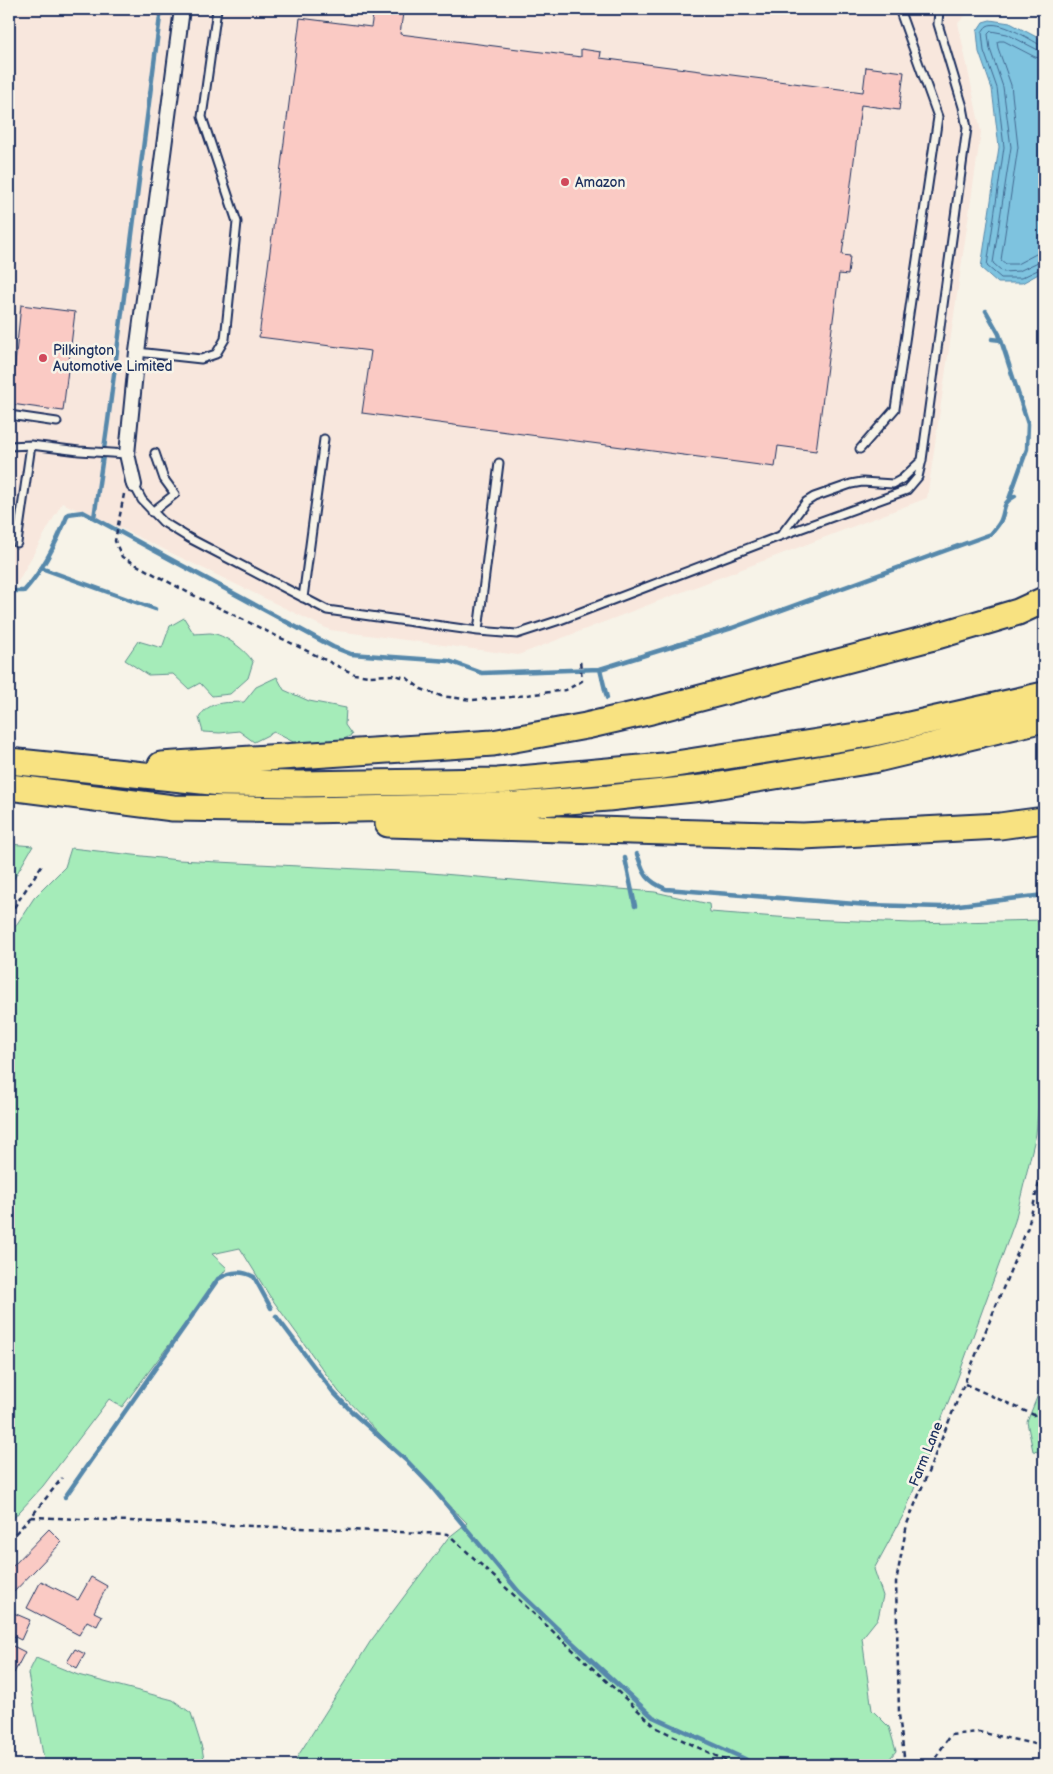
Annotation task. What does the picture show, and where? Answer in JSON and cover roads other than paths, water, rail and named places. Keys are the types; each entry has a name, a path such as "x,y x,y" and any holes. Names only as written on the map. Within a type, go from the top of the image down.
{"highway":[{"path":"88,770 503,741 586,726 651,711 930,638 1018,612 1044,600"},
{"path":"9,761 221,783 299,784 498,781 663,766 868,734 1044,695"},
{"path":"173,808 306,810 501,806 608,798 702,788 873,760 1044,720"},
{"path":"9,787 173,808 249,820 802,836 1000,826 1044,820"}],"street":[{"path":"134,485 127,454 137,352 182,9"}],"lane":[{"path":"137,352 201,360 216,354 225,339 237,222 202,117 218,9"},
{"path":"860,449 895,409 938,117 897,9"},
{"path":"134,485 142,500 163,522 189,538 327,610 478,631 517,634 543,626 907,490 918,477 922,460 967,128 963,107 938,24 939,9"},
{"path":"9,415 57,422"},
{"path":"303,598 324,439"},
{"path":"9,446 31,444 79,451 127,454"},
{"path":"17,543 31,444"},
{"path":"152,512 175,494 164,479 155,453"},
{"path":"780,536 806,502 814,497 862,482 893,484 902,479 922,460"},
{"path":"478,631 499,463"}],"water":[{"path":"990,20 1010,23 1044,41 1044,271 1022,283 998,283 981,268 999,147 992,89 979,52 977,31 983,22"}],"waterway":[{"path":"94,518 161,9"},
{"path":"986,311 999,334 1028,424 1027,449 1009,499"},
{"path":"992,339 1001,340"},
{"path":"9,591 24,591 38,574 49,555 68,514 83,512 333,647 351,654 449,661 482,673 600,669 732,628 991,534 1000,522 1006,504 1015,496"},
{"path":"41,568 155,609"},
{"path":"600,669 607,698"},
{"path":"637,854 650,880 666,889 868,905 942,907 1044,895"},
{"path":"625,858 635,906"},
{"path":"65,1497 218,1279 236,1273 245,1273 254,1277 271,1308"},
{"path":"276,1316 333,1392 431,1486 519,1592 564,1635 653,1717 745,1759 754,1765"}],"place":[{"name":"Amazon","path":"565,182"},
{"name":"Pilkington Automotive Limited","path":"43,358"}]}
